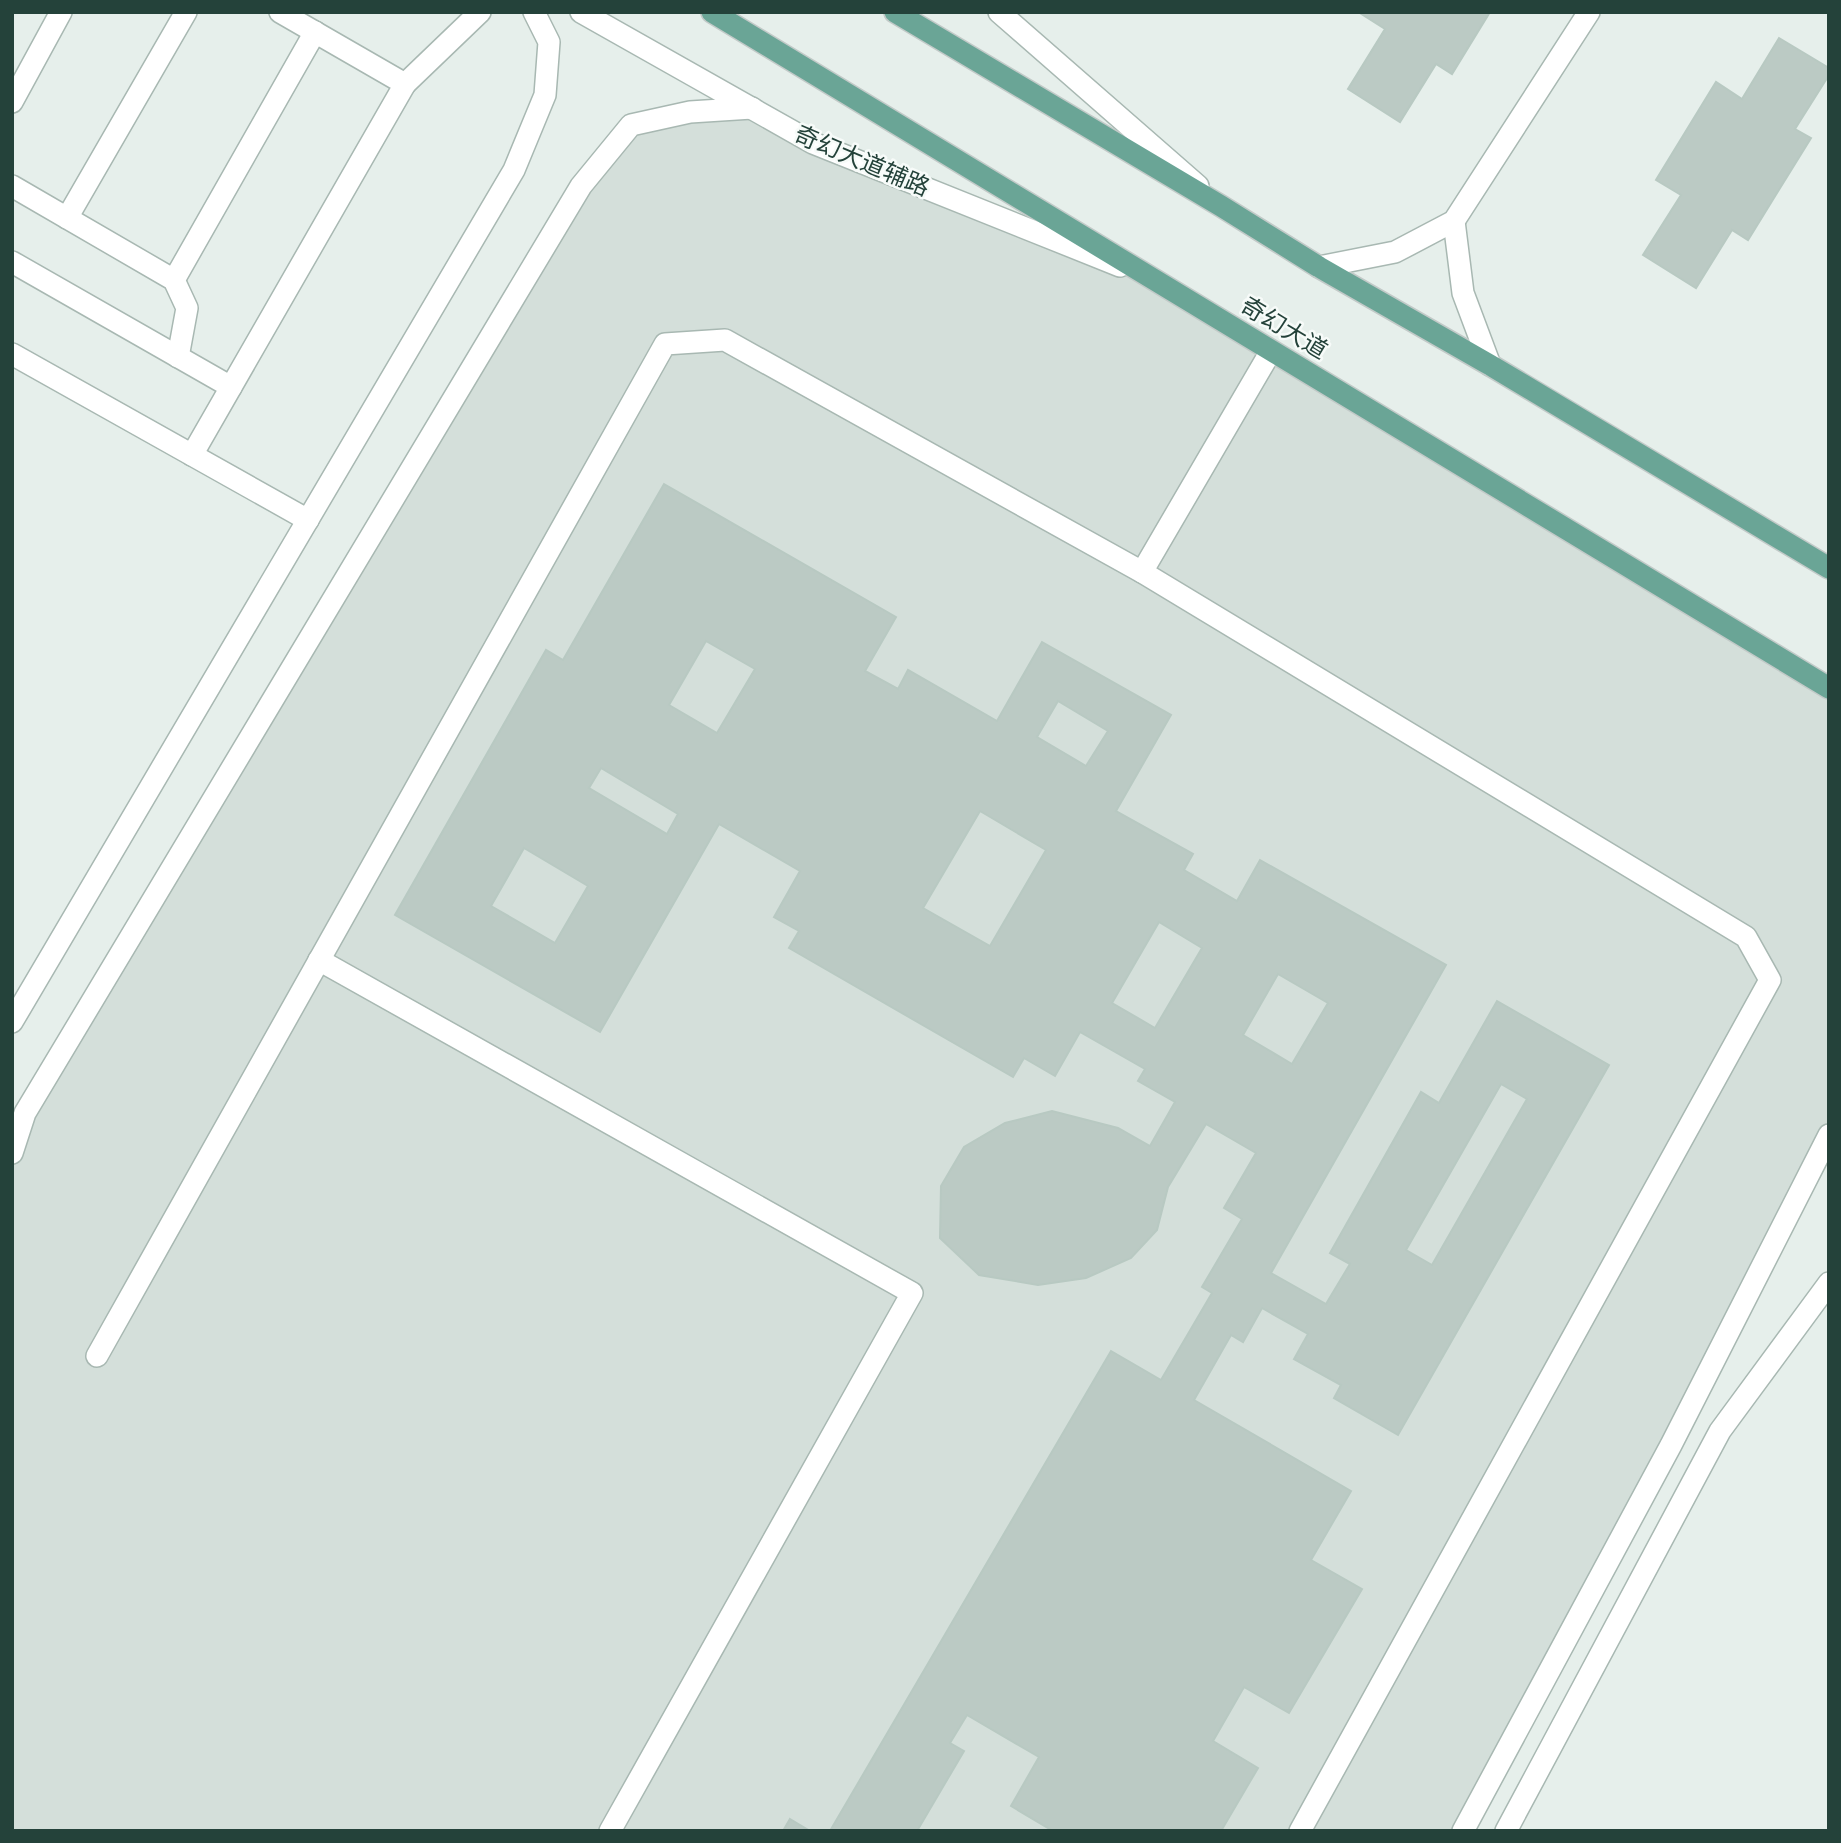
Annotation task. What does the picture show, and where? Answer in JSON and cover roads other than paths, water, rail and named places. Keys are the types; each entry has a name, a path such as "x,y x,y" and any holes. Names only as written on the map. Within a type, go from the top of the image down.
{"main road":[{"name":"奇幻大道","path":"712,12 1829,688"},
{"path":"895,12 1318,267 1490,365 1829,568"}],"street":[{"path":"12,102 61,12"},
{"path":"67,218 186,12"},
{"path":"280,12 405,84"},
{"path":"192,455 405,84 480,12"},
{"path":"12,1022 514,170 545,95 549,42 534,12"},
{"name":"奇幻大道辅路","path":"581,12 813,143 1157,281"},
{"path":"999,12 1220,206"},
{"path":"1318,267 1395,251 1454,221 1589,12"},
{"path":"174,280 315,32"},
{"path":"12,1153 25,1113 581,187 631,124 690,113 752,108"},
{"path":"12,186 174,280 187,308 178,357"},
{"path":"1454,221 1463,293 1490,365"},
{"path":"12,262 231,387"},
{"path":"97,1356 665,344 725,340 1142,572 1746,937 1770,980 1300,1831"},
{"path":"1142,572 1271,351"},
{"path":"12,354 308,520"},
{"path":"319,960 912,1293 610,1831"},
{"path":"1463,1831 1671,1445 1829,1135"},
{"path":"1506,1831 1720,1431 1829,1283"}]}
